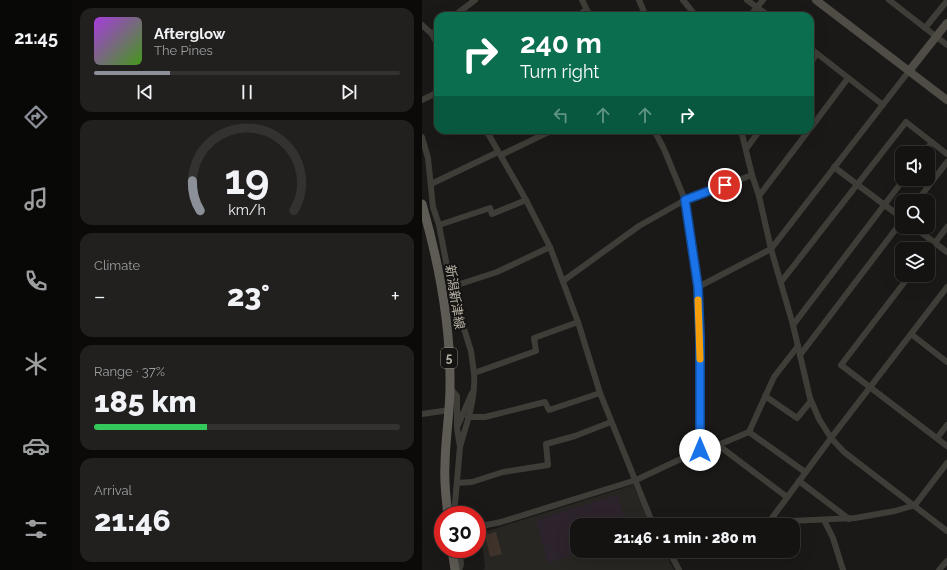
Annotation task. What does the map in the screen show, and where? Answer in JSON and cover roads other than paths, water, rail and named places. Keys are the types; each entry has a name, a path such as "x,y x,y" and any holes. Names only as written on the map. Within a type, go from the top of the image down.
{"main road":[{"name":"新潟新津線","path":"422,204 431,235 446,311 450,388 445,467 447,506"},
{"path":"454,558 456,570"}],"street":[{"path":"459,12 475,0"},
{"path":"582,0 586,10 583,12"},
{"path":"639,0 644,12"},
{"path":"684,0 693,12"},
{"path":"747,0 764,12"},
{"path":"754,12 763,0"},
{"path":"816,0 947,100"},
{"path":"889,0 947,44"},
{"path":"896,6 901,0"},
{"path":"925,28 947,1"},
{"path":"698,287 771,249 947,23"},
{"path":"422,25 432,34 434,38"},
{"path":"814,51 883,105"},
{"path":"814,58 817,54"},
{"path":"814,122 848,78"},
{"path":"422,100 434,94"},
{"path":"781,282 906,122 947,154"},
{"path":"488,134 526,200 550,247 578,322 600,393 650,518"},
{"path":"431,184 544,134"},
{"path":"656,134 685,200 698,287 700,338 700,450"},
{"path":"742,134 752,175 759,196 771,249 793,325 811,401 820,419 831,438 844,452 947,531"},
{"path":"746,149 757,134"},
{"path":"759,196 805,134"},
{"path":"422,137 428,158 433,207 439,225 451,288 471,351 474,373 475,386 473,401 460,447 454,506"},
{"path":"929,146 932,142"},
{"path":"922,194 947,162"},
{"path":"834,167 895,213"},
{"path":"563,281 639,226 685,200 752,175"},
{"path":"793,325 899,186"},
{"path":"439,225 490,208 492,214 526,200"},
{"path":"947,227 935,243 947,252"},
{"path":"800,355 895,228"},
{"path":"923,234 934,242"},
{"path":"451,288 497,272 550,247"},
{"path":"905,282 841,365 947,446"},
{"path":"772,518 805,472 947,287"},
{"path":"474,373 536,351 534,338 578,322"},
{"path":"911,334 947,362"},
{"path":"486,525 501,522 636,480 700,450 718,445 749,432 774,376 798,346"},
{"path":"457,428 475,386"},
{"path":"450,388 457,396 457,428 460,447"},
{"path":"468,417 485,417 545,402 549,410 600,393"},
{"path":"765,396 797,418 811,401"},
{"path":"422,414 449,410"},
{"path":"457,483 472,482 503,472 548,465 546,444 575,436 611,422"},
{"path":"937,438 947,425"},
{"path":"749,432 805,472"},
{"path":"718,445 787,497"},
{"path":"800,521 849,519 895,511 915,505 947,463"},
{"path":"799,481 849,519"},
{"path":"446,502 448,506"},
{"path":"824,520 833,538 843,570"},
{"path":"456,570 460,568 460,558"},
{"path":"461,558 464,570"},
{"path":"673,558 679,570"},
{"path":"939,570 947,561"}]}
